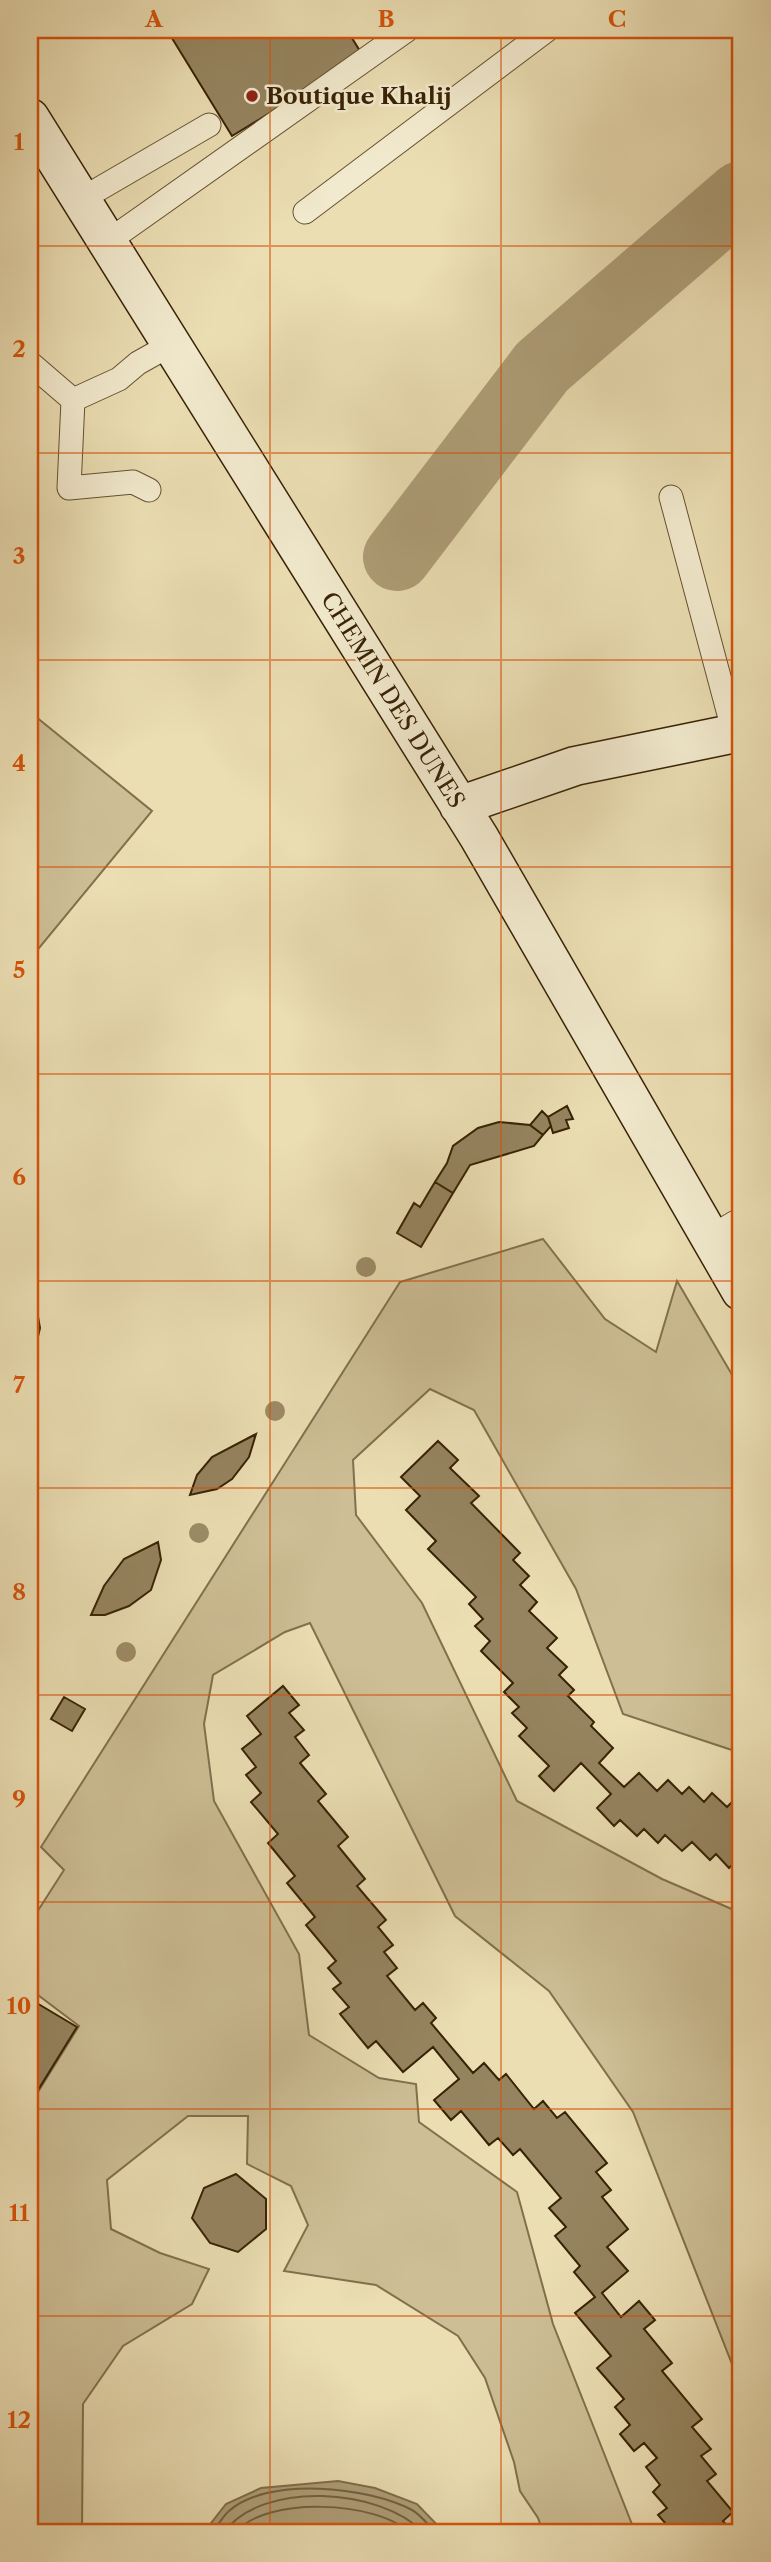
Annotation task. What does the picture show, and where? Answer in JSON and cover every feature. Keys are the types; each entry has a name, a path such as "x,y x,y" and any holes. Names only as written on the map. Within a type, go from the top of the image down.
{"street":[{"name":"CHEMIN DES DUNES","path":"30,118 725,1228 741,1292"},
{"path":"459,806 575,766 738,732"}],"lane":[{"path":"107,242 407,30"},
{"path":"305,212 547,30"},
{"path":"80,200 209,125"},
{"path":"73,400 119,379 172,344"},
{"path":"30,363 73,400"},
{"path":"73,400 69,488 133,482 149,489"},
{"path":"671,497 738,732"}],"shaded area":[{"path":"30,712 152,811 30,959"},
{"path":"543,1239 605,1319 656,1352 677,1281 741,1390 741,1753 623,1714 576,1589 474,1410 430,1389 353,1460 356,1515 422,1603 517,1801 662,1879 741,1913 741,2387 633,2112 549,1991 455,1916 310,1623 285,1632 213,1675 204,1724 214,1801 299,1954 309,2035 379,2078 416,2084 419,2122 517,2192 553,2324 635,2532 543,2532 538,2518 520,2491 514,2462 485,2378 458,2336 376,2285 284,2271 308,2225 291,2186 247,2164 248,2116 188,2116 107,2180 111,2229 160,2253 209,2269 192,2304 123,2346 83,2404 82,2532 30,2532 30,2105 79,2026 30,1989 30,1923 64,1870 41,1847 400,1282"}],"water":[{"path":"338,2481 375,2488 417,2504 444,2532 204,2532 226,2504 261,2488"}],"building":[{"name":"Boutique Khalij","path":"167,30 347,30 363,56 232,136"},
{"path":"567,1106 573,1119 566,1120 569,1128 553,1133 548,1117"},
{"path":"542,1111 551,1126 543,1135 530,1125"},
{"path":"499,1122 530,1125 543,1135 534,1146 470,1165 453,1193 435,1182 447,1163 453,1146 478,1128"},
{"path":"435,1182 453,1193 421,1247 397,1233 414,1203 420,1207"},
{"path":"30,1298 37,1311 40,1328 36,1345 30,1355"},
{"path":"256,1434 249,1457 232,1479 217,1489 190,1495 197,1475 212,1457"},
{"path":"438,1441 458,1460 450,1468 479,1496 471,1503 520,1553 513,1560 529,1576 520,1585 537,1602 529,1611 557,1638 547,1648 567,1667 559,1675 574,1690 568,1696 594,1722 591,1726 613,1748 599,1763 624,1787 639,1773 657,1791 668,1780 682,1794 689,1787 704,1802 712,1793 727,1807 733,1801 741,1810 741,1866 736,1861 729,1868 716,1854 710,1860 692,1842 682,1851 665,1835 658,1843 644,1829 637,1836 620,1820 614,1826 597,1808 611,1794 581,1763 554,1791 539,1776 549,1766 519,1736 527,1728 512,1713 519,1707 504,1692 513,1683 481,1651 490,1641 475,1626 483,1619 469,1604 476,1597 428,1549 436,1541 406,1510 420,1496 401,1477"},
{"path":"158,1542 161,1560 151,1590 129,1606 105,1615 91,1615 104,1586 124,1559"},
{"path":"283,1686 299,1705 289,1713 304,1730 295,1737 309,1755 300,1763 326,1794 318,1801 348,1837 338,1846 365,1879 357,1886 386,1920 378,1927 393,1945 384,1952 397,1968 387,1976 415,2010 423,2003 436,2018 431,2023 473,2073 484,2063 499,2080 506,2074 534,2109 543,2101 557,2118 565,2112 607,2163 596,2172 611,2190 602,2197 628,2229 607,2247 628,2271 602,2293 621,2317 639,2301 655,2320 644,2329 672,2363 662,2371 702,2419 692,2427 711,2449 701,2456 716,2474 707,2481 733,2512 723,2521 732,2532 673,2532 658,2515 667,2508 653,2492 660,2485 646,2467 657,2458 644,2443 634,2451 620,2434 630,2425 615,2407 624,2399 597,2368 611,2356 575,2313 595,2297 574,2272 580,2266 555,2236 566,2227 549,2208 561,2198 520,2149 513,2155 498,2138 489,2145 461,2111 451,2120 434,2100 459,2079 433,2047 403,2072 376,2041 368,2048 340,2014 349,2007 333,1989 341,1983 328,1968 336,1961 306,1925 315,1917 287,1883 295,1876 268,1843 278,1834 251,1802 261,1793 246,1775 256,1767 242,1749 261,1734 247,1716"},
{"path":"64,1697 85,1709 72,1731 51,1719"},
{"path":"30,1999 77,2027 30,2103"},
{"path":"236,2174 266,2199 266,2229 238,2252 210,2243 192,2218 204,2188"}],"waterway":[{"path":"397,557 542,367 741,195"}],"place":[{"name":"Boutique Khalij","path":"252,96"}]}
